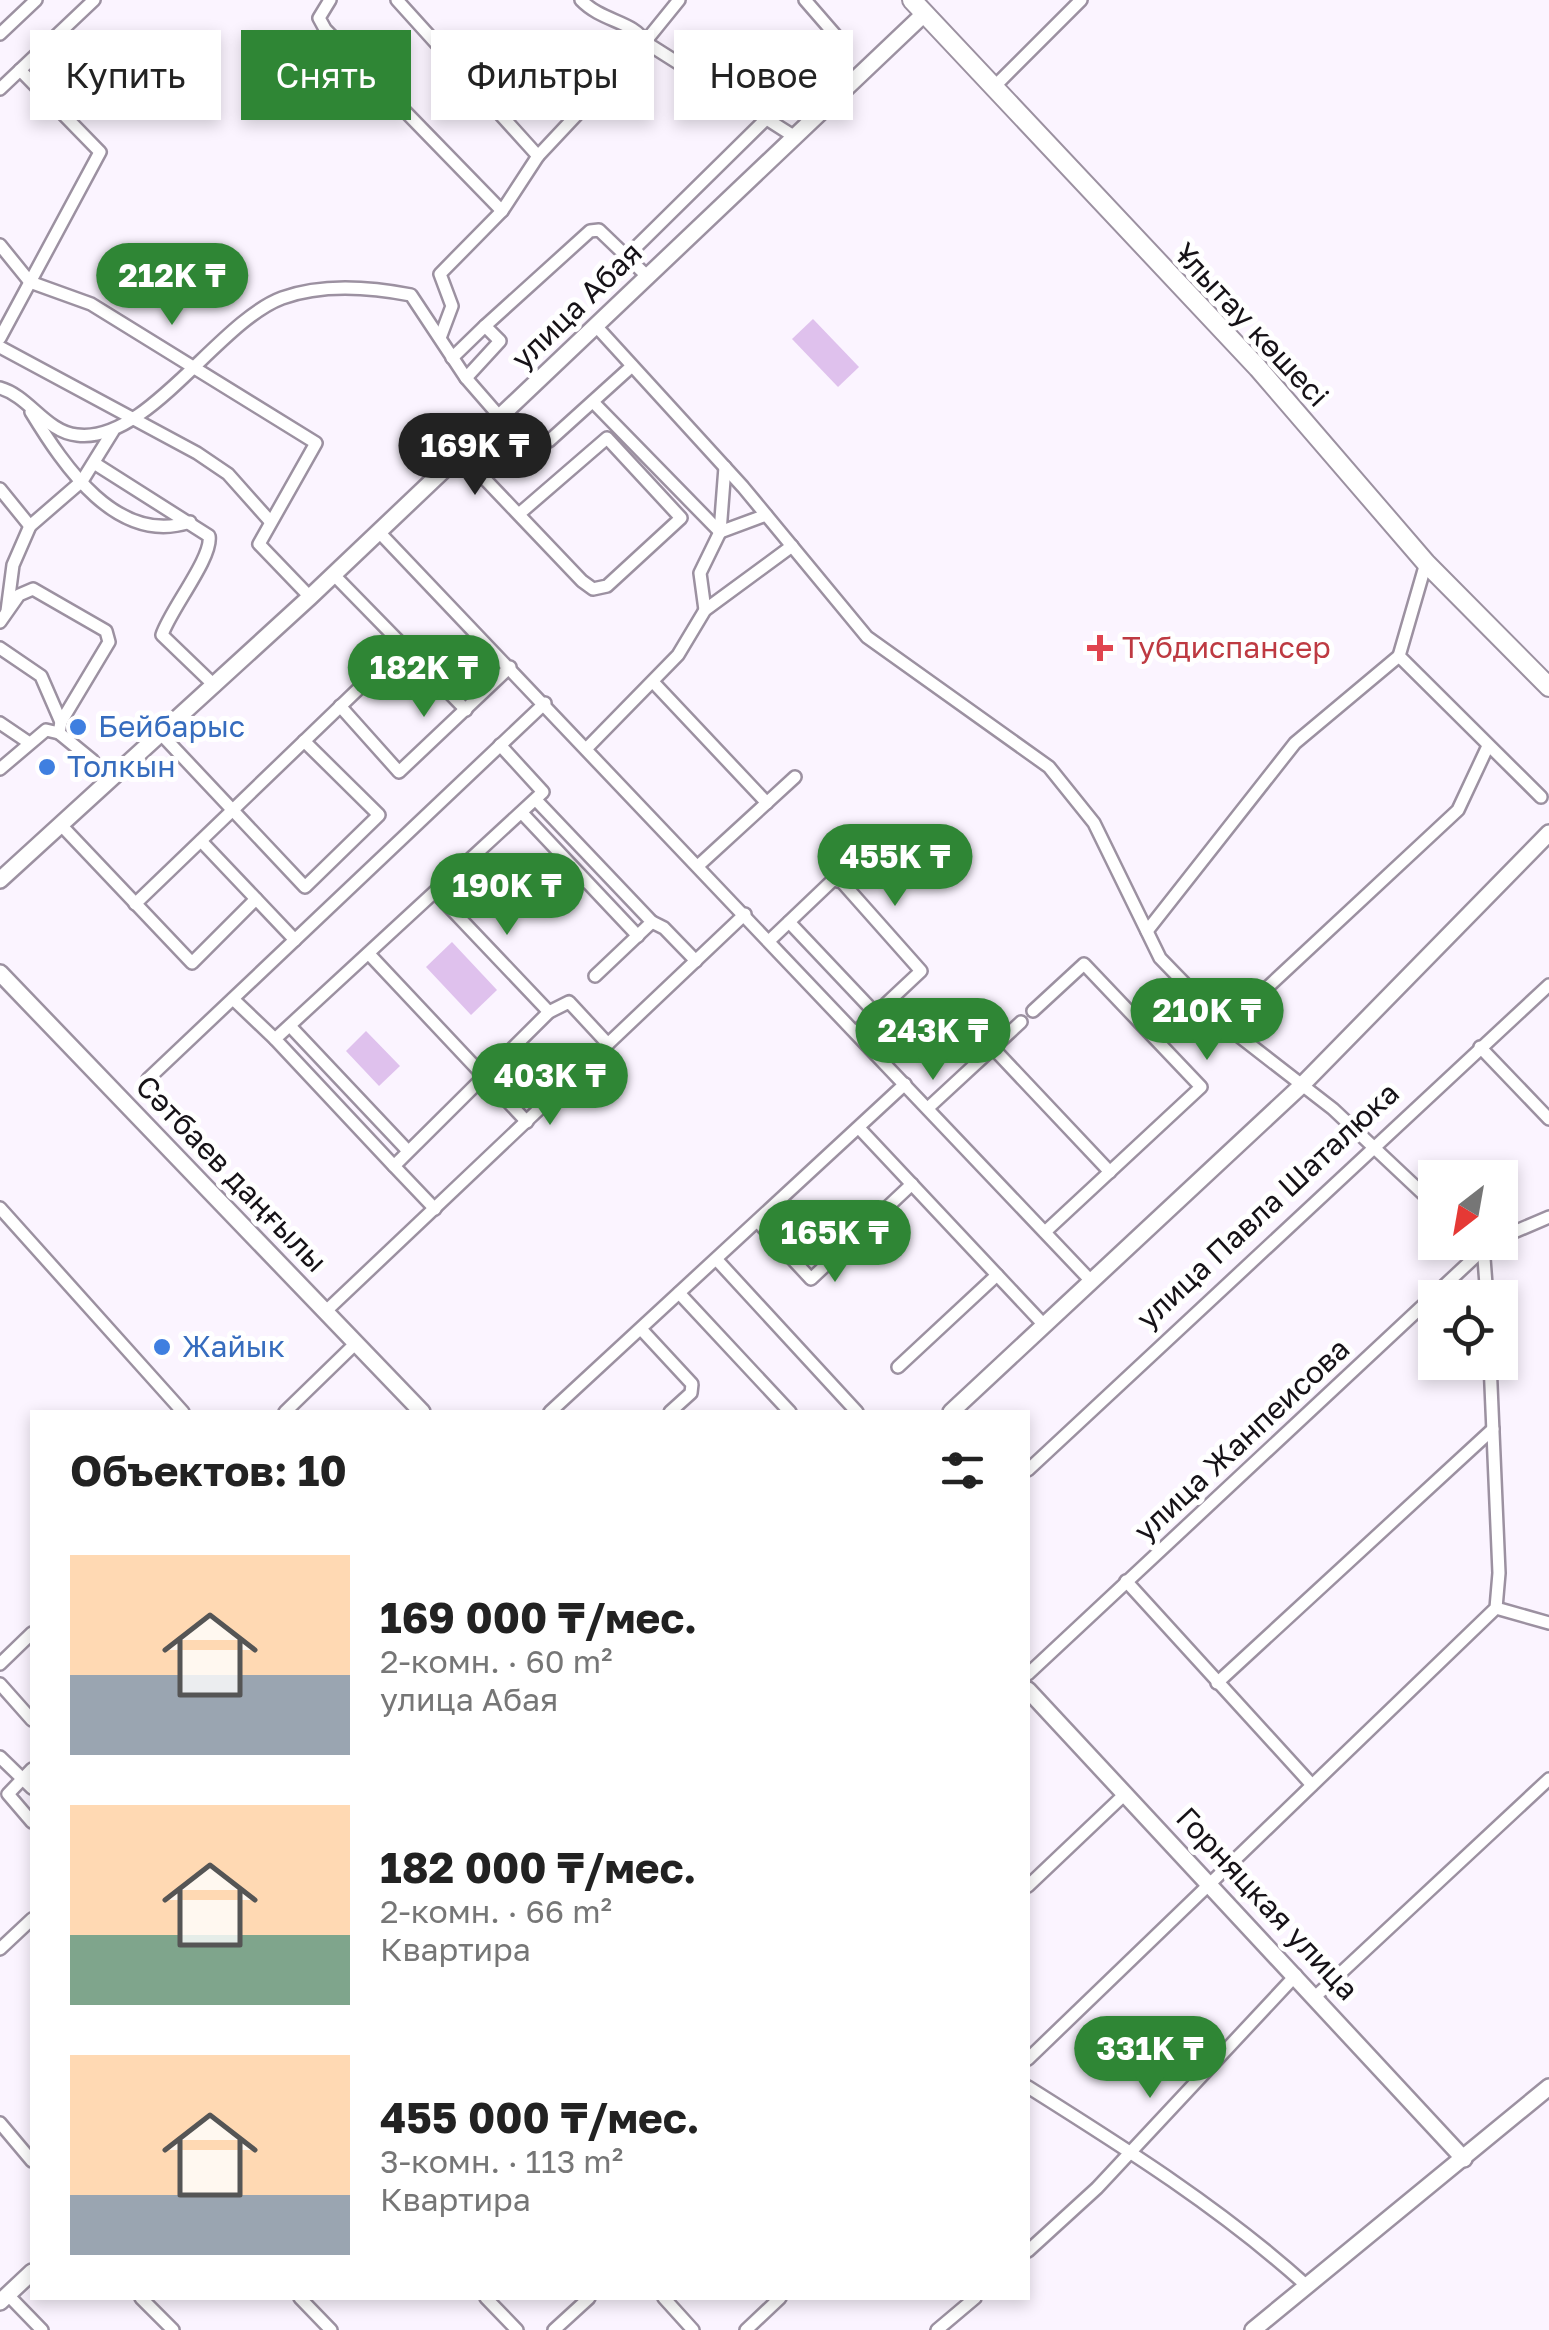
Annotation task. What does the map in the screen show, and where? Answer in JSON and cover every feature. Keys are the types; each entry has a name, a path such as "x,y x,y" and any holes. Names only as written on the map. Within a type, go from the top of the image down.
{"main road":[{"name":"Ұлытау көшесі","path":"918,7 1258,368 1426,563 1549,687"}],"street":[{"path":"0,34 36,0"},
{"path":"0,89 94,0"},
{"path":"330,0 319,18 326,29 502,211"},
{"path":"397,0 538,156"},
{"path":"581,0 596,16 635,30"},
{"path":"654,32 680,0"},
{"path":"805,0 831,30"},
{"path":"992,89 1082,0"},
{"name":"улица Абая","path":"0,880 215,686 648,277 795,136 918,7"},
{"path":"0,338 100,152 20,70"},
{"path":"440,338 452,306 440,274 502,211 538,156 572,120"},
{"path":"626,256 768,120"},
{"path":"773,120 795,136"},
{"path":"452,358 595,229 648,277"},
{"path":"0,245 30,282 90,304 163,347 193,371 316,443 269,520 259,544 310,597"},
{"path":"3,616 13,566 30,526 82,481 114,430 193,371 260,310 283,298 318,290 380,289 411,295 466,378 500,417"},
{"path":"466,378 500,341 485,326"},
{"path":"596,326 725,467 866,637 1048,766 1094,823 1160,958 1226,1026 1373,1145 1418,1189"},
{"path":"0,347 228,474 269,520"},
{"path":"550,441 632,366"},
{"path":"0,388 71,435 114,430"},
{"path":"24,401 62,460 111,509 144,525 161,528 190,522"},
{"path":"594,402 720,532"},
{"path":"461,454 582,582 598,590 681,518 607,438 518,514"},
{"path":"94,462 209,536 210,545 168,616 162,636 215,686"},
{"path":"705,610 702,563 720,532 725,467"},
{"path":"0,489 30,526"},
{"path":"720,532 766,515"},
{"path":"379,532 1091,1281"},
{"path":"588,748 678,655 705,610 792,546"},
{"path":"1146,931 1294,743 1399,656 1426,563"},
{"path":"334,575 466,710"},
{"path":"0,769 28,742 46,730 60,727 109,642 106,631 33,589 19,595 3,616"},
{"path":"135,904 403,646"},
{"path":"0,648 42,676 60,727 109,782"},
{"path":"1399,656 1541,797"},
{"path":"340,706 399,772 510,666"},
{"path":"654,682 767,803"},
{"path":"148,1080 545,703"},
{"path":"0,723 28,742"},
{"path":"160,734 305,887 378,815 304,741"},
{"path":"275,1040 543,792 500,745"},
{"path":"1226,1026 1458,810 1488,746"},
{"path":"699,865 795,777"},
{"path":"536,800 652,922 664,928 696,961"},
{"path":"522,813 638,936"},
{"path":"62,826 192,962 256,900"},
{"path":"952,1410 1302,1085 1549,833"},
{"path":"200,840 295,940"},
{"path":"770,940 833,880 842,882 921,971 856,1032"},
{"path":"435,892 550,1012"},
{"path":"325,1312 745,914"},
{"path":"595,976 652,922"},
{"path":"789,922 876,1014"},
{"path":"370,954 527,1122"},
{"path":"1033,1011 1084,964 1201,1087 1045,1232"},
{"name":"Сәтбаев даңғылы","path":"0,973 420,1410"},
{"name":"улица Павла Шаталюка","path":"1030,1468 1549,985"},
{"path":"233,1000 435,1209"},
{"path":"394,1166 550,1012 569,1002 608,1044"},
{"path":"928,1108 1021,1022"},
{"path":"290,1026 408,1151"},
{"path":"1480,1047 1549,1118"},
{"path":"993,1048 1110,1172"},
{"path":"552,1410 905,1084"},
{"path":"859,1128 1044,1325"},
{"path":"758,1222 811,1279 912,1184"},
{"path":"0,1208 181,1410"},
{"path":"1518,1230 1549,1217"},
{"path":"716,1260 855,1410"},
{"name":"улица Жанпеисова","path":"1030,1672 1471,1260"},
{"path":"898,1367 997,1275"},
{"path":"679,1293 788,1410"},
{"path":"641,1329 692,1384 691,1393 672,1410"},
{"path":"287,1410 356,1343"},
{"path":"1030,2057 1496,1608 1499,1573 1491,1380"},
{"path":"1218,1682 1493,1429"},
{"path":"1126,1581 1312,1786"},
{"path":"1496,1608 1549,1623"},
{"path":"0,1664 30,1635"},
{"path":"0,1684 30,1718"},
{"name":"Горняцкая улица","path":"1030,1697 1210,1882 1464,2158"},
{"path":"0,1757 30,1786"},
{"path":"30,1771 6,1789 30,1819"},
{"path":"1316,1996 1549,1779"},
{"path":"1030,1884 1126,1794"},
{"path":"0,1948 30,1921"},
{"path":"1030,2248 1132,2152 1296,1975"},
{"path":"1253,2330 1549,2087"},
{"path":"1030,2088 1132,2152 1264,2246 1307,2286"},
{"path":"0,2124 30,2158"},
{"path":"30,2274 4,2299 42,2330"},
{"path":"143,2300 172,2330"},
{"path":"302,2300 331,2330"},
{"path":"488,2300 517,2330"},
{"path":"554,2330 588,2300"},
{"path":"666,2300 693,2330"},
{"path":"746,2330 778,2300"},
{"path":"938,2330 973,2300"}],"shaded area":[{"path":"813,319 859,367 838,387 792,339"},
{"path":"452,942 497,990 471,1015 426,967"},
{"path":"366,1031 400,1066 379,1086 346,1051"}],"place":[{"name":"Тубдиспансер","path":"1100,648"},
{"name":"Бейбарыс","path":"78,727"},
{"name":"Толкын","path":"47,767"},
{"name":"Жайык","path":"162,1347"}]}
